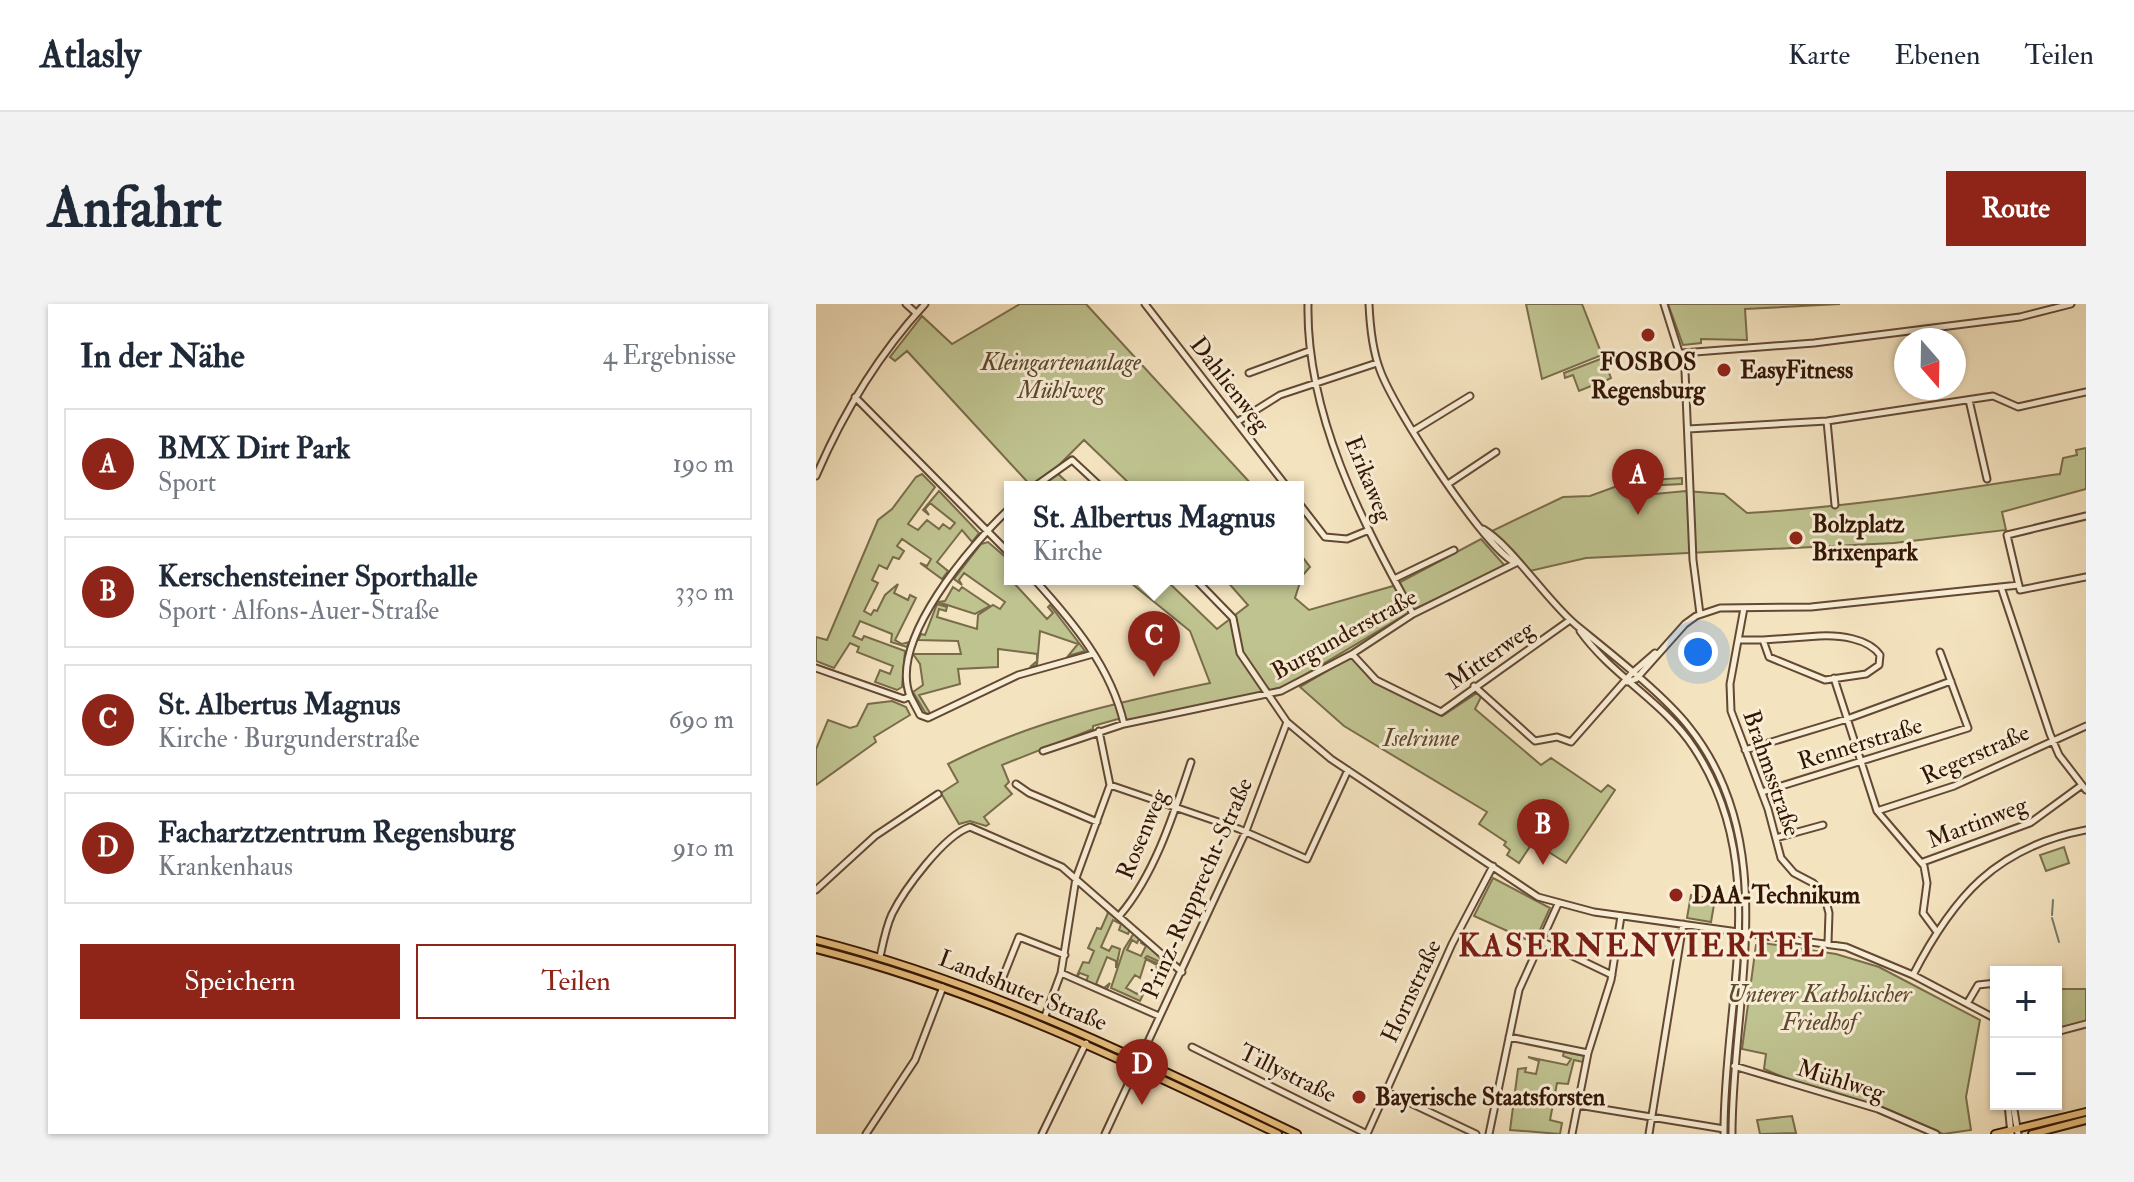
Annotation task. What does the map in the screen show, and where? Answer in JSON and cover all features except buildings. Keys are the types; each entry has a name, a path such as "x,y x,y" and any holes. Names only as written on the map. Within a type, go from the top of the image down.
{"main road":[{"name":"Landshuter Straße","path":"816,940 880,957 1045,1016 1297,1134"},
{"name":"Landshuter Straße","path":"816,949 945,982 1086,1043 1278,1134"},
{"path":"1995,1134 2086,1112"},
{"path":"2032,1134 2086,1120"}],"street":[{"path":"906,304 916,313"},
{"path":"816,476 855,397 878,361 925,304"},
{"name":"Dahlienweg","path":"1145,304 1282,481"},
{"name":"Erikaweg","path":"1308,304 1309,351 1314,384 1369,530 1413,614"},
{"path":"1369,304 1377,363 1391,396 1448,484 1483,529 1570,620 1688,726 1719,780 1742,856 1745,931 1732,1134"},
{"path":"1664,304 1682,353 1693,560 1700,614"},
{"path":"1682,353 1814,343 2020,317 2071,304"},
{"path":"1249,373 1309,351"},
{"path":"1237,422 1269,400 1377,363"},
{"path":"1688,429 1827,421 1993,396 2018,407 2086,392"},
{"path":"1413,431 1470,396"},
{"path":"855,397 1004,548"},
{"path":"1969,400 1987,479"},
{"path":"1827,421 1835,505"},
{"path":"1448,484 1496,452"},
{"path":"1042,481 1072,460 1095,481"},
{"path":"1304,510 1325,537 1347,539 1369,530"},
{"path":"1004,514 946,584 916,634 906,668 910,696 923,717 1018,675 1093,654"},
{"path":"2086,516 2007,535 2019,585 2024,592 2086,577"},
{"path":"1394,579 1454,550"},
{"name":"Burgunderstraße","path":"1043,751 1124,724 1268,696 1352,654 1413,614 1516,563"},
{"path":"1039,585 1093,654 1112,684 1124,724"},
{"path":"1201,585 1236,623 1240,653 1287,722 1348,770 1538,897 1621,916 1828,943 1868,955 1913,975 1990,1015"},
{"path":"1474,686 1535,741 1557,737 1571,742 1657,652 1700,614 1720,608 1811,607 1990,588 2002,590 2019,585"},
{"path":"2002,590 2052,739 2084,788"},
{"name":"Brahmsstraße","path":"1744,608 1730,704 1785,865 1824,894 1829,913 1828,943"},
{"name":"Mitterweg","path":"1352,654 1376,680 1441,712 1570,620"},
{"path":"1578,627 1592,647 1682,732 1714,785 1735,858 1745,931 1724,1132 1578,1105"},
{"path":"1739,640 1842,636 1871,647 1880,655 1879,665 1870,672 1825,680 1769,657 1763,640"},
{"path":"1745,750 1847,719 1951,681 1940,652"},
{"path":"816,668 904,699 910,696"},
{"path":"1834,678 1877,811 1922,862 1927,877 1923,913 1937,932"},
{"name":"Rennerstraße","path":"1762,792 1968,728 1951,681"},
{"name":"Prinz-Rupprecht-Straße","path":"1105,1134 1246,831 1287,722"},
{"name":"Regerstraße","path":"1877,811 1958,784 2086,726"},
{"path":"1045,1016 1061,973 1076,878 1110,785 1099,731"},
{"name":"Rosenweg","path":"1120,915 1139,890 1176,807 1191,762"},
{"path":"1110,785 1246,831 1307,859 1348,770"},
{"path":"1016,784 1029,793 1097,822"},
{"name":"Martinweg","path":"1922,862 2030,823 2084,788"},
{"path":"816,890 875,836 938,794"},
{"path":"1776,838 1823,825"},
{"path":"880,957 897,905 931,860 970,827 1062,867 1182,972"},
{"path":"1913,975 1937,932 1964,894 1997,866 2036,844 2086,830"},
{"name":"Hornstraße","path":"1367,1134 1449,951 1493,866"},
{"path":"1489,1134 1519,990 1558,904"},
{"path":"1572,1134 1588,1053 1612,975 1621,916"},
{"path":"1649,1134 1683,924"},
{"path":"1003,977 1019,937 1065,955"},
{"path":"1541,941 1612,975"},
{"path":"1061,973 1159,1016"},
{"path":"866,1134 901,1084 921,1047 945,982"},
{"path":"1968,1002 1978,985 1990,984"},
{"path":"2062,1030 2086,1024"},
{"path":"1509,1037 1588,1053"},
{"path":"1042,1134 1086,1043"},
{"name":"Tillystraße","path":"1192,1047 1367,1134"},
{"name":"Mühlweg","path":"1734,1066 1878,1109 1936,1134"},
{"path":"1387,1092 1476,1134"},
{"path":"2011,1110 2014,1131"}],"green space":[{"name":"Kleingartenanlage Mühlweg","path":"1020,304 1086,304 1248,481 1127,481 1084,440 1054,470 1066,481 1026,481 907,351 895,361 890,357 922,316 952,344"},
{"path":"1526,304 1582,304 1602,355 1542,379"},
{"path":"1668,304 1840,304 1745,309 1747,340 1701,339 1701,343 1683,345"},
{"path":"1603,358 1611,378 1603,382 1604,386 1598,388 1596,384 1579,391 1573,375 1565,378 1564,373"},
{"path":"2086,448 2086,489 2002,512 2006,530 1894,543 1586,558 1530,571 1492,531 1563,497 1590,496 1631,481 1682,478 1682,484 1643,486 1644,495 1686,491 1724,494 1747,513 1900,498 2060,474 2063,458 2077,455 2076,450"},
{"path":"922,474 935,487 908,524 918,530 927,520 939,529 943,524 950,529 955,523 930,503 925,509 929,515 923,510 939,491 979,533 972,542 962,530 937,562 948,571 942,579 920,563 927,566 931,559 902,539 897,546 904,551 899,559 893,557 887,569 879,565 872,580 878,583 864,611 871,615 874,610 877,611 885,595 898,584 894,593 908,600 910,595 916,598 895,640 902,644 909,642 907,647 891,642 892,634 860,621 853,636 862,640 864,636 905,651 902,687 897,690 875,682 880,670 890,674 893,666 857,652 859,647 850,643 834,668 816,661 816,637 827,640 878,520 892,509 916,477"},
{"path":"1481,539 1505,566 1417,608 1281,689 1131,720 1118,719 1093,726 1093,729 1002,765 1009,782 1005,786 1012,794 984,817 989,824 986,826 970,821 959,824 941,793 958,782 948,764 979,749 1043,724 1210,683 1190,631 1133,585 1171,585 1217,629 1248,605 1230,585 1299,585 1295,598 1309,610 1393,586"},
{"path":"988,542 1004,556 1004,585 1016,585 1047,619 1053,613 1048,607 1050,605 1085,651 1068,656 1078,644 1040,631 1037,665 1030,667 1037,661 1037,654 998,649 998,667 958,669 960,684 919,695 930,713 926,714 913,692 923,685 920,664 913,654 961,654 958,641 918,640 921,634 925,635 937,604 947,607 946,611 939,609 937,617 977,629 978,615 993,605 1000,609 1005,602 964,573 959,580 962,585 954,579 981,544"},
{"path":"1304,559 1310,567 1304,574"},
{"path":"953,587 959,591 962,587 990,606 975,614 938,602 945,601"},
{"name":"Iselrinne","path":"1351,657 1373,682 1442,716 1477,693 1481,697 1475,709 1541,765 1551,758 1601,792 1608,785 1615,790 1566,863 1533,842 1519,863 1507,855 1510,850 1504,845 1506,842 1479,824 1487,812 1344,726 1300,687"},
{"path":"892,701 906,707 910,715 874,737 876,742 816,785 816,749 828,720 850,728 857,726 868,704"},
{"path":"2064,847 2069,863 2046,871 2040,855"},
{"path":"1493,878 1550,908 1534,943 1474,916"},
{"path":"1691,895 1715,899 1711,922 1687,918"},
{"path":"1105,908 1130,929 1128,934 1119,930 1121,924 1113,920 1101,947 1109,951 1112,946 1120,949 1116,968 1116,961 1107,957 1096,984 1104,988 1110,983 1106,991 1086,982 1088,976 1080,973 1076,978 1083,962 1089,963 1094,951 1088,948 1108,913"},
{"path":"1134,933 1139,939 1137,943 1132,940 1127,950 1141,956 1146,946 1141,943 1143,940 1162,956 1160,962 1147,956 1145,958 1159,964 1154,981 1157,965 1146,959 1140,978 1135,975 1126,988 1137,994 1149,982 1140,1001 1111,988 1124,949"},
{"name":"Unterer Katholischer Friedhof","path":"1763,943 1836,954 1879,967 1980,1020 1966,1097 1971,1130 1943,1134 1889,1110 1797,1083 1764,1069 1766,1054 1742,1049 1756,945"},
{"path":"2062,989 2086,989 2086,1021 2062,1027"},
{"path":"1564,1052 1585,1056 1583,1062 1574,1060 1568,1084 1557,1083 1550,1120 1562,1123 1560,1134 1510,1130 1518,1069 1526,1068 1525,1072 1536,1074 1539,1061 1528,1057 1567,1065 1571,1059 1563,1056"},
{"path":"1792,1116 1796,1133 1760,1134 1757,1120"}],"waterway":[{"path":"2052,915 2053,900"},
{"path":"2052,918 2059,942"}],"place":[{"name":"FOSBOS Regensburg","path":"1648,335"},
{"name":"EasyFitness","path":"1724,370"},
{"name":"BMX Dirt Park","path":"1638,515"},
{"name":"Bolzplatz Brixenpark","path":"1796,538"},
{"name":"St. Albertus Magnus","path":"1154,677"},
{"name":"Kerschensteiner Sporthalle","path":"1543,865"},
{"name":"DAA-Technikum","path":"1676,895"},
{"name":"Bayerische Staatsforsten","path":"1359,1097"},
{"name":"Facharztzentrum Regensburg","path":"1142,1105"}],"district":[{"name":"KASERNENVIERTEL","path":"1642,945"}]}
